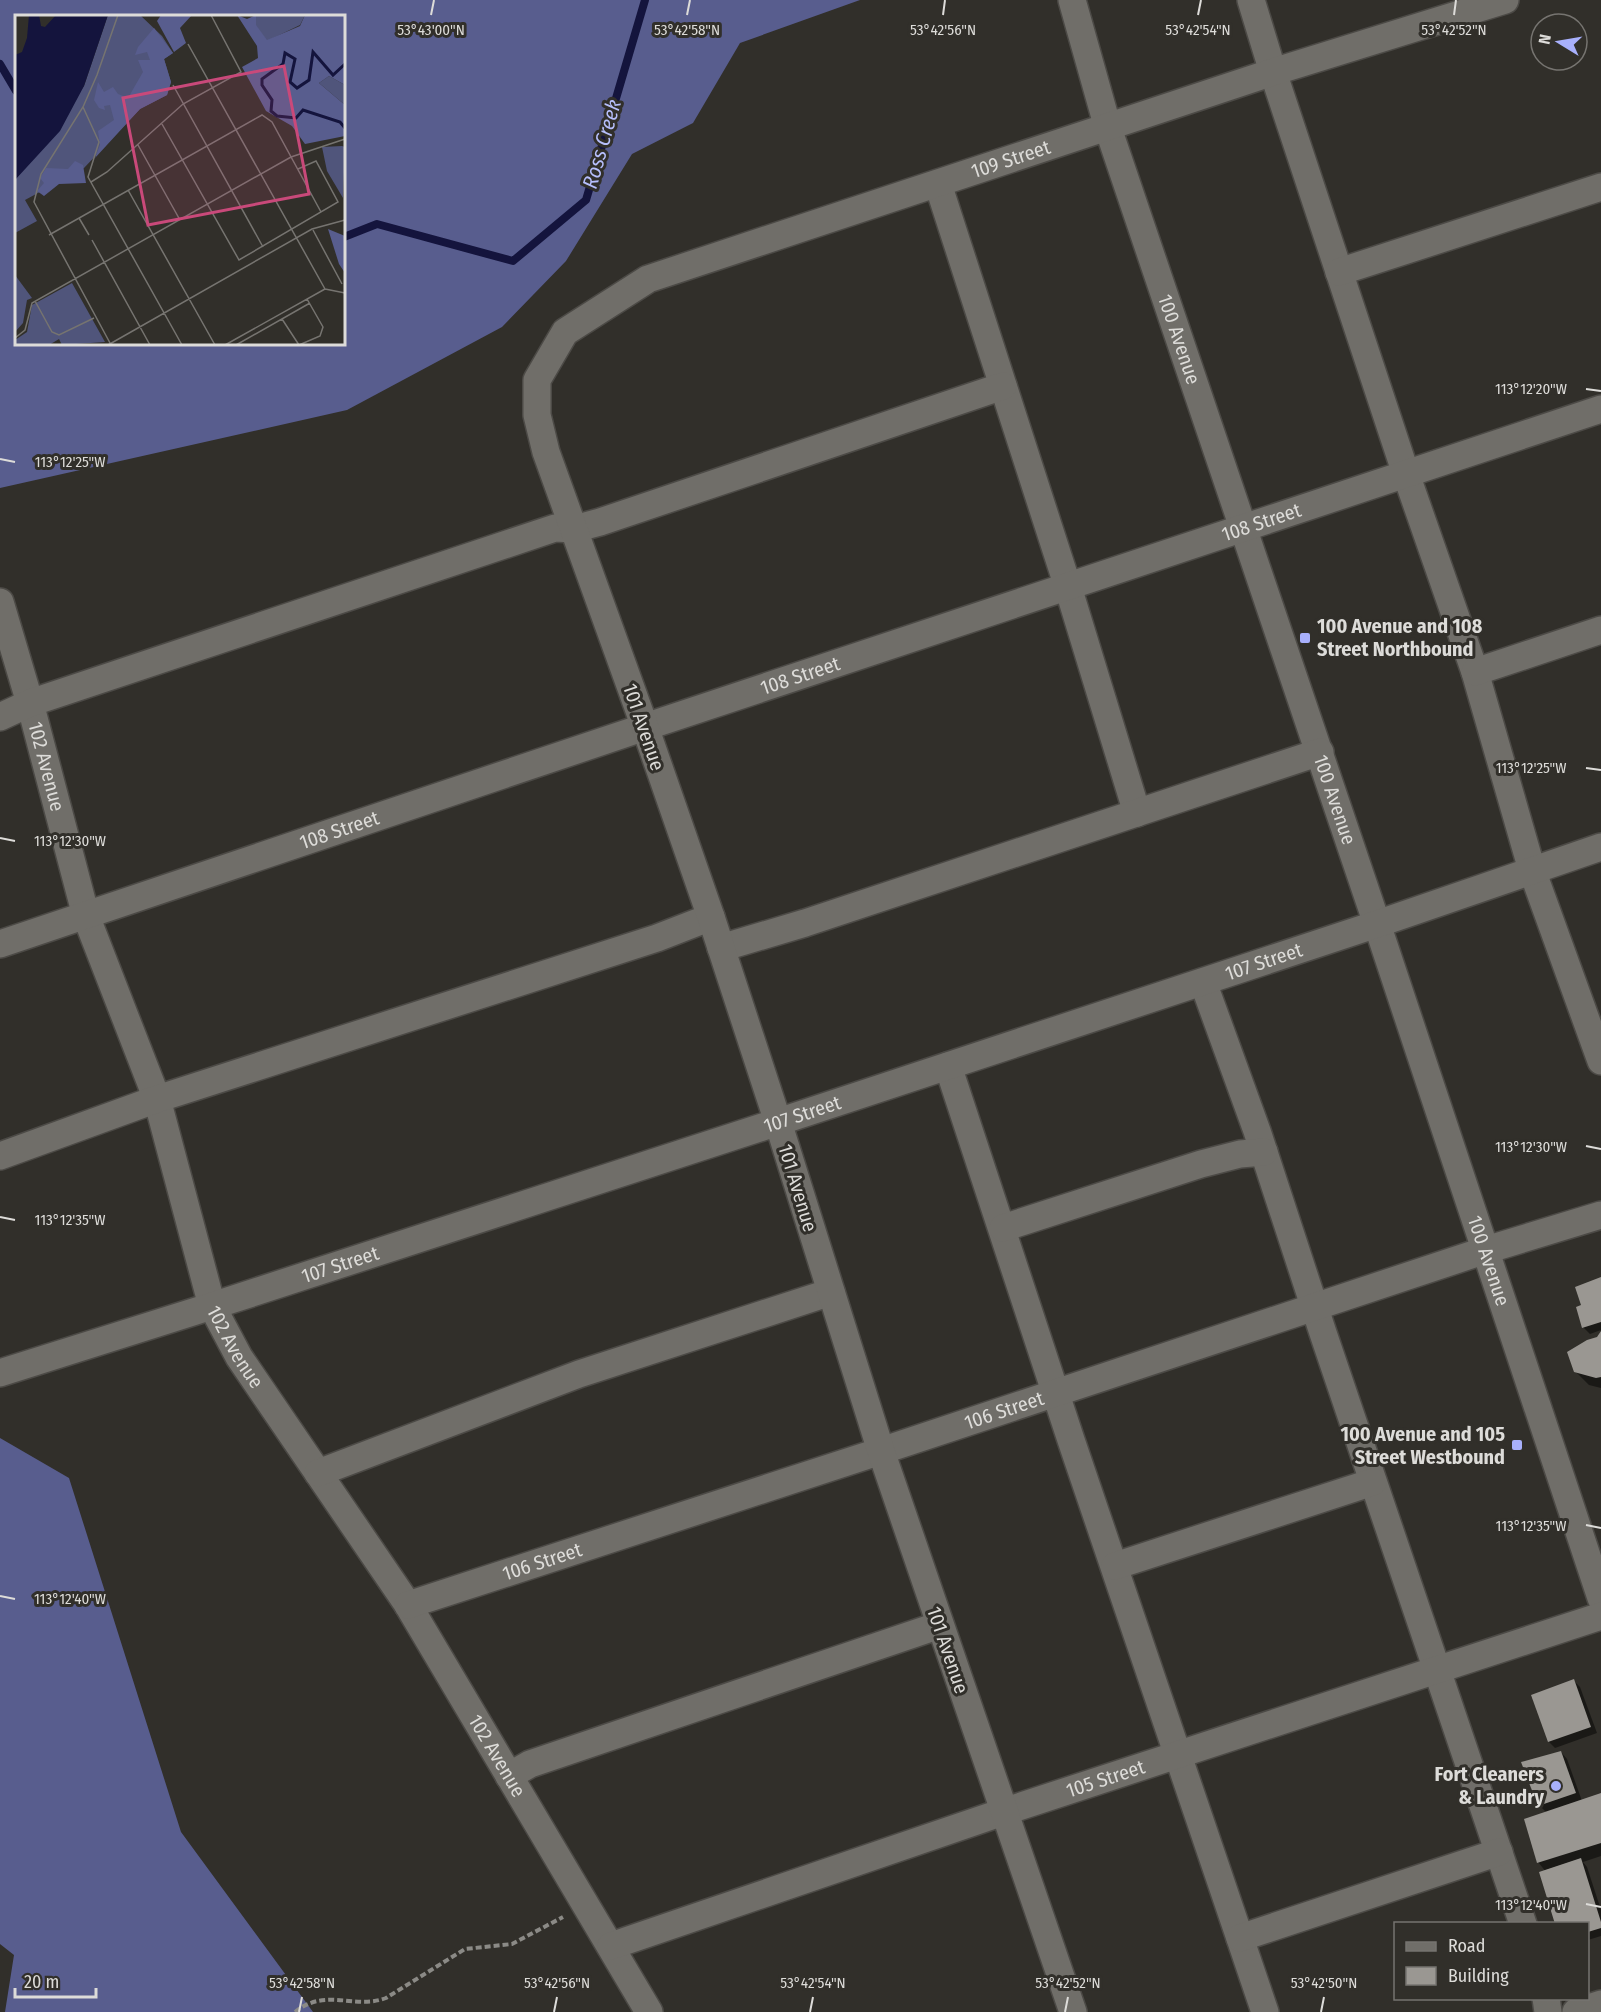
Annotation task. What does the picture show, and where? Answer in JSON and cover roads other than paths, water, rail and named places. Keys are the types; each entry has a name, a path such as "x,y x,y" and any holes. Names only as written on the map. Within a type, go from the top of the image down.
{"street":[{"name":"100 Avenue","path":"1072,0 1108,128 1245,528 1601,1598"},
{"path":"1251,0 1406,474 1475,672 1532,870 1598,1045"},
{"name":"109 Street","path":"546,364 565,332 648,279 1273,72 1505,0"},
{"path":"938,184 1068,587 1137,813"},
{"path":"1340,272 1601,187"},
{"name":"101 Avenue","path":"546,364 537,380 537,415 546,452 711,917 881,1451 1073,2012"},
{"path":"0,717 30,703 555,528 574,529 1003,386"},
{"name":"108 Street","path":"0,944 1601,409"},
{"name":"102 Avenue","path":"0,602 30,703 86,916 158,1099 212,1306 239,1357 408,1605 649,2012"},
{"path":"1475,672 1601,630"},
{"path":"720,948 805,923 1320,752"},
{"name":"107 Street","path":"0,1373 778,1122 1377,924 1601,847"},
{"path":"0,1156 158,1099 657,938 711,917"},
{"path":"1203,982 1264,1152 1314,1307 1523,1922"},
{"path":"948,1066 1265,2012"},
{"path":"1003,1228 1201,1164 1240,1154 1264,1152"},
{"name":"106 Street","path":"408,1605 1486,1250 1601,1215"},
{"path":"318,1473 579,1374 831,1292"},
{"path":"1115,1566 1373,1482"},
{"name":"105 Street","path":"611,1946 1003,1812 1601,1616"},
{"path":"509,1776 530,1764 940,1625"},
{"path":"1240,1938 1499,1852"},
{"path":"1576,2012 1601,2004"}],"waterway":[{"name":"Ross Creek","path":"345,237 377,224 513,261 586,200 645,0"},
{"name":"Ross Creek","path":"0,64 15,89"}],"place":[{"name":"100 Avenue and 108 Street Northbound","path":"1305,638"},
{"name":"100 Avenue and 105 Street Westbound","path":"1517,1445"},
{"name":"Fort Cleaners & Laundry","path":"1556,1786"}]}
